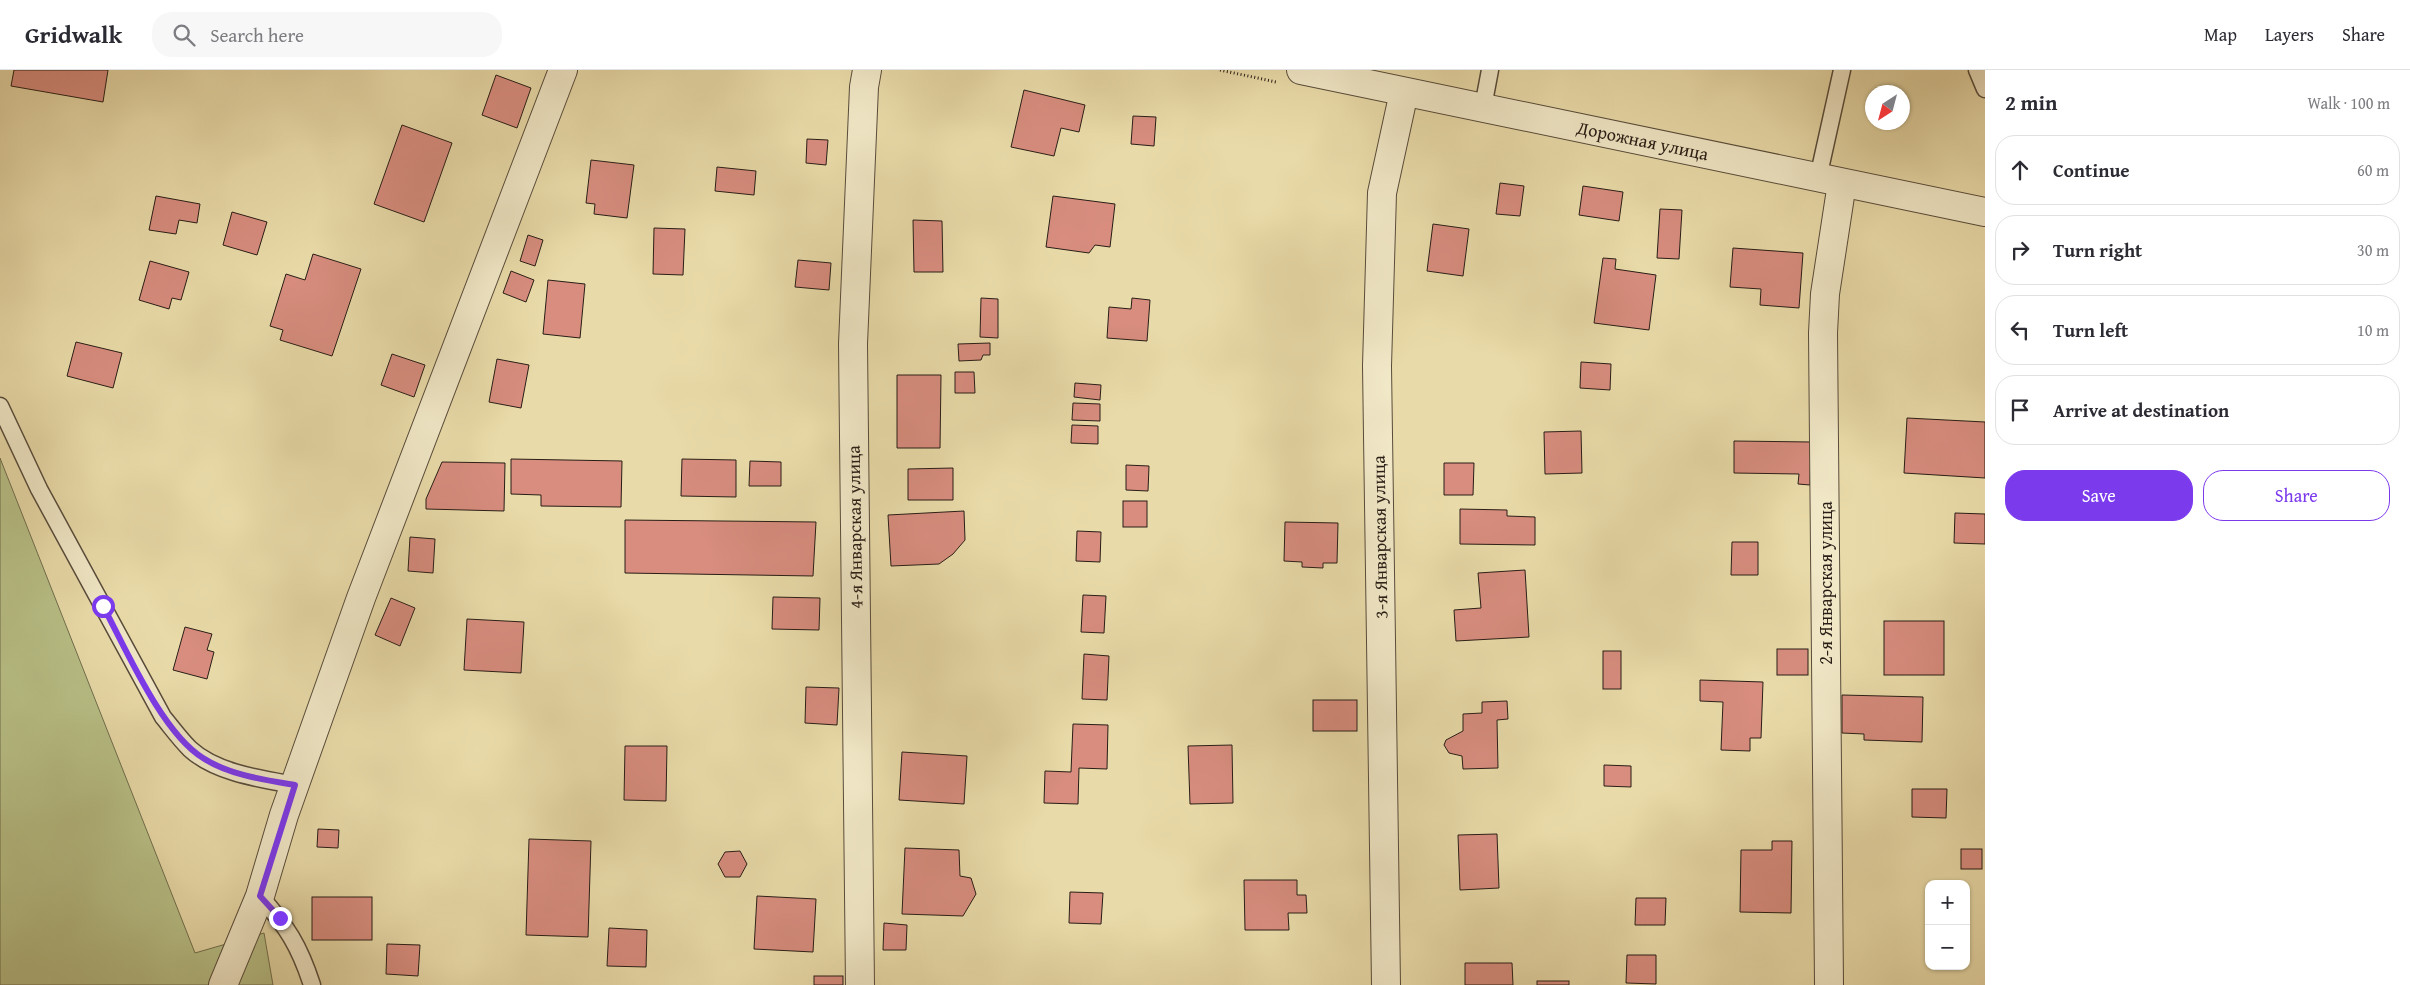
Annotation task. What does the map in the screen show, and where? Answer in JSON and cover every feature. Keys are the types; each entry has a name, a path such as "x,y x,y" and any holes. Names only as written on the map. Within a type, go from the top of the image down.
{"street":[{"path":"223,985 260,896 295,785 413,459 563,70"},
{"name":"4-я Январская улица","path":"860,985 853,344 864,87 867,70"},
{"name":"Дорожная улица","path":"1300,70 1985,212"},
{"name":"3-я Январская улица","path":"1386,985 1377,366 1382,193 1404,92"},
{"name":"2-я Январская улица","path":"1830,180 1823,332 1830,985"}],"lane":[{"path":"1483,108 1490,70"},
{"path":"1830,180 1842,70"},
{"path":"1977,70 1985,89"},
{"path":"0,406 39,489 163,717 176,734 204,759 245,774 295,785"},
{"path":"260,896 280,918 298,946 312,985"}],"green space":[{"path":"0,458 195,953 264,933 273,985 0,985"}],"building":[{"path":"14,70 108,70 103,102 11,86"},
{"path":"496,75 531,88 517,128 482,115"},
{"path":"1024,90 1085,105 1079,132 1061,128 1054,156 1011,147"},
{"path":"1133,116 1156,117 1154,146 1131,144"},
{"path":"402,125 452,143 424,222 374,204"},
{"path":"807,139 828,140 826,165 806,163"},
{"path":"591,160 634,165 627,218 594,214 595,204 586,203"},
{"path":"717,167 756,171 754,195 715,191"},
{"path":"1500,183 1524,186 1520,216 1496,214"},
{"path":"1583,186 1623,192 1619,221 1579,215"},
{"path":"156,196 200,204 197,223 179,220 176,234 149,230"},
{"path":"1053,196 1115,204 1110,247 1095,245 1089,253 1046,247"},
{"path":"1660,209 1682,210 1679,259 1657,258"},
{"path":"232,212 267,222 257,255 223,245"},
{"path":"913,220 942,221 943,272 914,272"},
{"path":"1433,224 1469,229 1463,276 1427,271"},
{"path":"654,228 685,229 683,275 653,274"},
{"path":"528,235 543,240 535,266 520,261"},
{"path":"1733,248 1803,253 1799,308 1760,305 1761,289 1730,287"},
{"path":"313,254 361,269 332,356 280,340 283,330 270,326 286,274 305,280"},
{"path":"1603,258 1616,259 1615,269 1656,275 1649,330 1594,323"},
{"path":"798,260 831,263 829,290 795,287"},
{"path":"150,261 189,272 181,300 172,298 169,309 139,300"},
{"path":"511,271 534,280 526,302 503,293"},
{"path":"548,280 585,284 580,338 543,334"},
{"path":"981,298 998,299 998,338 980,337"},
{"path":"1132,298 1150,300 1147,341 1107,338 1109,307 1131,309"},
{"path":"76,342 122,353 113,388 67,376"},
{"path":"990,343 990,355 983,355 981,360 959,361 958,344"},
{"path":"392,354 425,365 414,397 381,385"},
{"path":"497,359 529,365 521,408 489,402"},
{"path":"1581,362 1611,364 1610,390 1580,388"},
{"path":"955,372 974,372 975,393 955,393"},
{"path":"897,375 941,375 940,448 897,448"},
{"path":"1075,383 1101,385 1100,400 1074,397"},
{"path":"1073,403 1100,404 1100,421 1072,420"},
{"path":"1907,418 1985,422 1985,478 1904,473"},
{"path":"1072,425 1098,426 1098,444 1071,443"},
{"path":"1581,431 1582,473 1545,474 1544,432"},
{"path":"1734,441 1811,442 1810,485 1798,484 1799,474 1734,473"},
{"path":"511,459 622,461 621,507 541,506 541,495 511,494"},
{"path":"682,459 736,460 736,497 681,496"},
{"path":"750,461 781,462 781,486 749,486"},
{"path":"442,462 505,463 504,511 426,509 426,499"},
{"path":"1444,463 1474,463 1473,495 1444,495"},
{"path":"1126,465 1149,466 1148,491 1126,490"},
{"path":"953,468 953,500 908,500 908,469"},
{"path":"1123,501 1147,501 1147,527 1123,527"},
{"path":"1460,509 1507,510 1507,516 1535,517 1535,545 1460,544"},
{"path":"964,511 965,540 953,554 939,564 891,566 888,515"},
{"path":"1955,513 1985,514 1985,544 1954,543"},
{"path":"625,520 816,522 813,576 625,573"},
{"path":"1285,522 1338,523 1337,563 1323,563 1323,568 1302,567 1302,562 1284,561"},
{"path":"1077,531 1101,532 1100,562 1076,561"},
{"path":"410,537 435,539 433,573 408,571"},
{"path":"1732,542 1758,542 1758,575 1731,575"},
{"path":"1525,570 1529,637 1456,641 1454,610 1481,608 1478,573"},
{"path":"1083,595 1106,596 1104,633 1081,632"},
{"path":"773,597 820,598 819,630 772,629"},
{"path":"391,598 415,608 400,646 375,635"},
{"path":"467,619 524,622 521,673 464,670"},
{"path":"1884,621 1944,621 1944,675 1884,675"},
{"path":"185,627 212,634 207,650 214,652 207,679 173,670"},
{"path":"1777,649 1808,649 1808,675 1777,675"},
{"path":"1603,651 1621,651 1621,689 1603,689"},
{"path":"1084,654 1109,656 1107,700 1082,699"},
{"path":"1700,680 1763,682 1761,738 1750,738 1750,751 1721,750 1723,702 1700,701"},
{"path":"806,687 839,688 837,725 805,723"},
{"path":"1842,695 1923,697 1922,742 1864,740 1864,734 1842,733"},
{"path":"1313,700 1357,700 1357,731 1313,731"},
{"path":"1507,701 1508,719 1497,720 1498,768 1463,769 1462,756 1449,753 1444,745 1446,740 1463,731 1463,714 1482,713 1482,702"},
{"path":"1073,724 1108,725 1107,769 1079,768 1078,804 1044,803 1045,771 1071,772"},
{"path":"1232,745 1233,803 1190,804 1188,746"},
{"path":"625,746 667,746 666,801 624,800"},
{"path":"902,752 967,756 964,804 899,800"},
{"path":"1604,765 1631,766 1631,787 1604,786"},
{"path":"1912,789 1947,789 1946,818 1912,817"},
{"path":"318,829 339,830 338,848 317,847"},
{"path":"1497,834 1499,888 1460,890 1458,835"},
{"path":"529,839 591,841 588,937 526,935"},
{"path":"1772,841 1792,841 1791,913 1740,912 1741,850 1772,850"},
{"path":"905,848 959,850 960,876 971,878 976,894 963,916 902,914"},
{"path":"1961,849 1982,849 1982,869 1961,869"},
{"path":"740,851 747,864 740,877 725,877 718,864 725,852"},
{"path":"1244,880 1297,880 1297,895 1306,895 1307,913 1288,913 1289,930 1245,930"},
{"path":"1070,892 1103,893 1101,924 1069,923"},
{"path":"757,896 816,899 813,952 754,949"},
{"path":"312,897 372,897 372,940 312,940"},
{"path":"1636,898 1666,898 1665,925 1635,925"},
{"path":"884,923 907,925 906,950 883,950"},
{"path":"609,928 647,930 646,967 607,966"},
{"path":"387,944 420,945 418,976 386,974"},
{"path":"1627,955 1656,955 1656,984 1626,983"},
{"path":"1465,963 1512,963 1513,985 1465,985"},
{"path":"814,976 843,976 843,985 814,985"},
{"path":"1537,981 1569,981 1569,985 1537,985"}],"route":[{"path":"103,606 163,717 191,750 204,759 224,768 295,785 260,896 280,918"}]}
